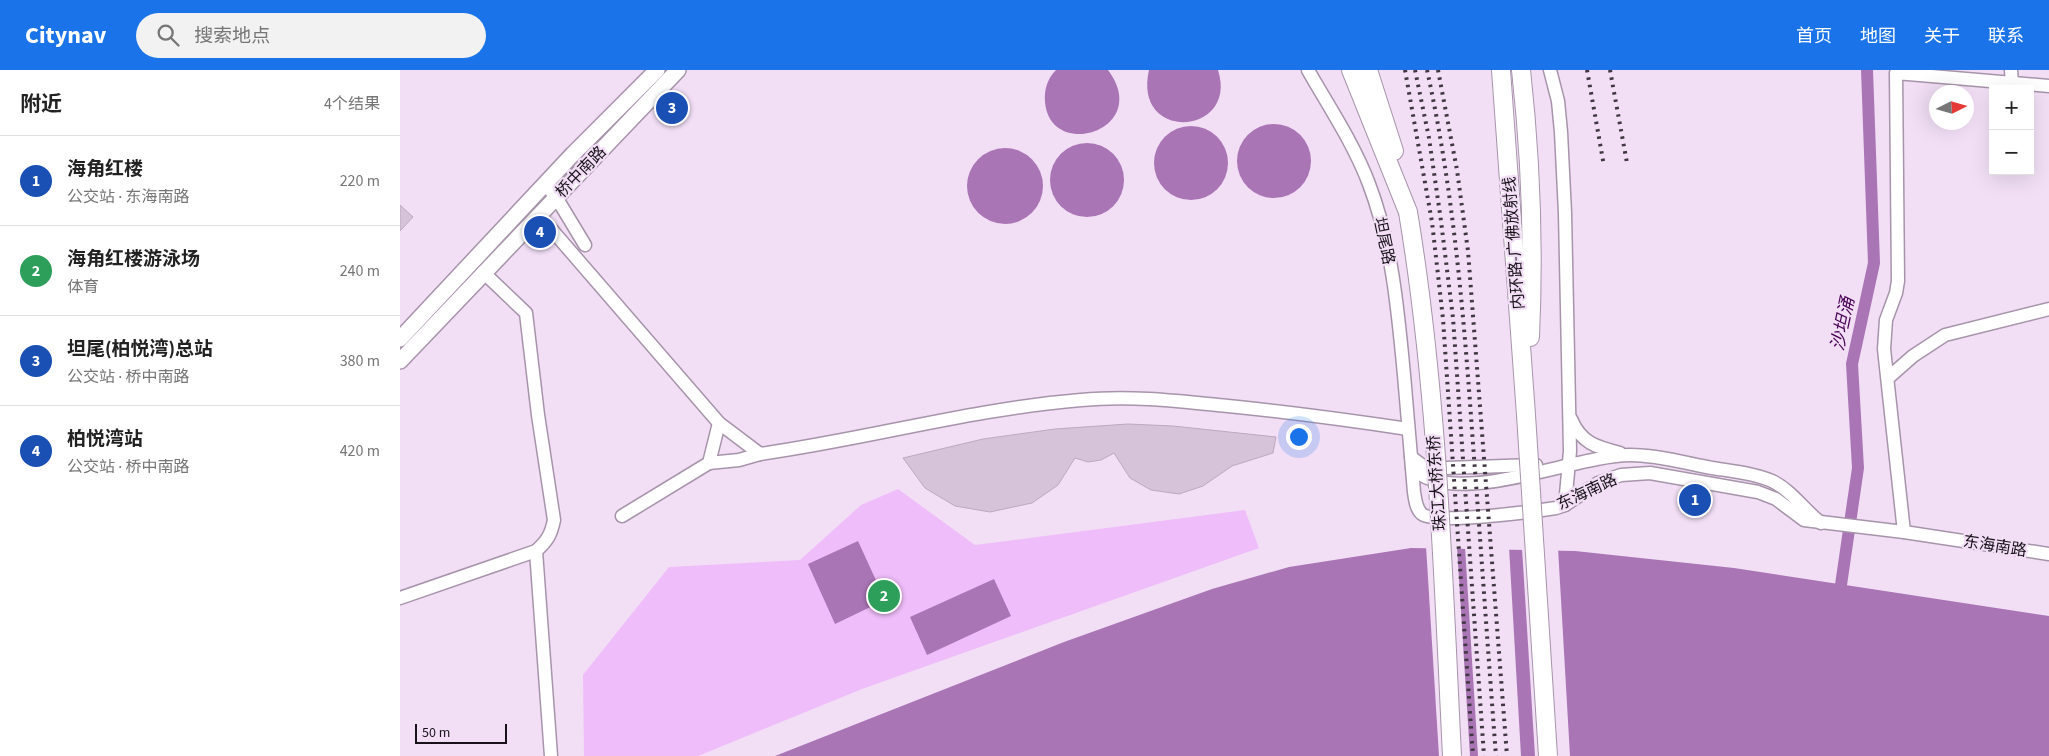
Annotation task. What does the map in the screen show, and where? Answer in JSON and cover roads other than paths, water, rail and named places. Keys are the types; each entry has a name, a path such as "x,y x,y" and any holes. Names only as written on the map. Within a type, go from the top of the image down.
{"highway":[{"path":"1351,70 1408,212"},
{"path":"1368,70 1389,133 1408,212"},
{"name":"内环路-广佛放射线","path":"1501,70 1526,415"},
{"path":"1521,70 1532,220 1532,286 1526,415 1548,756"},
{"name":"珠江大桥东桥","path":"1408,212 1427,348 1441,536 1452,756"}],"main road":[{"name":"桥中南路","path":"400,339 544,184 657,70"},
{"name":"桥中南路","path":"400,361 678,70"}],"street":[{"name":"坦尾路","path":"1308,70 1358,159 1377,208 1395,296 1408,429"},
{"path":"1550,70 1558,101 1562,132 1566,213 1570,464 1565,505"},
{"path":"1904,532 1885,334 1886,320 1896,293 1898,281 1896,73 2011,76 2049,86"},
{"path":"544,184 556,197 585,245"},
{"path":"539,215 719,423 760,454"},
{"path":"400,598 536,551 548,540 554,520 538,415 526,313 483,272"},
{"path":"1888,378 1912,356 1945,335 2049,309"},
{"path":"622,516 710,464 739,460 760,454 821,446 995,411 1083,399 1177,401 1314,415 1408,429"},
{"path":"1570,415 1579,435 1586,441 1595,446 1630,455"},
{"path":"710,464 719,423"},
{"name":"东海南路","path":"1408,429 1416,502 1422,514 1428,517 1459,518 1539,510 1565,505 1598,483 1621,475 1650,474 1758,492 1776,499 1804,520 1904,532 2049,554"},
{"name":"东海南路","path":"1411,462 1423,466 1446,468 1570,464 1630,455 1725,470 1771,481 1784,488 1821,523"},
{"path":"536,551 551,756"}],"waterway":[{"name":"沙坦涌","path":"1841,585 1858,468 1852,364 1874,263 1867,70"}],"railway":[{"path":"1405,70 1432,222 1443,319 1473,756"},
{"path":"1415,70 1429,138 1453,318 1484,756"},
{"path":"1427,70 1451,209 1462,303 1496,756"},
{"path":"1438,70 1457,170 1468,251 1507,756"},
{"path":"1587,70 1604,166"},
{"path":"1610,70 1627,163"}],"place":[{"name":"坦尾(柏悦湾)总站","path":"672,108"},
{"name":"柏悦湾站","path":"540,232"},
{"name":"海角红楼","path":"1695,500"},
{"name":"海角红楼游泳场","path":"884,596"}]}
